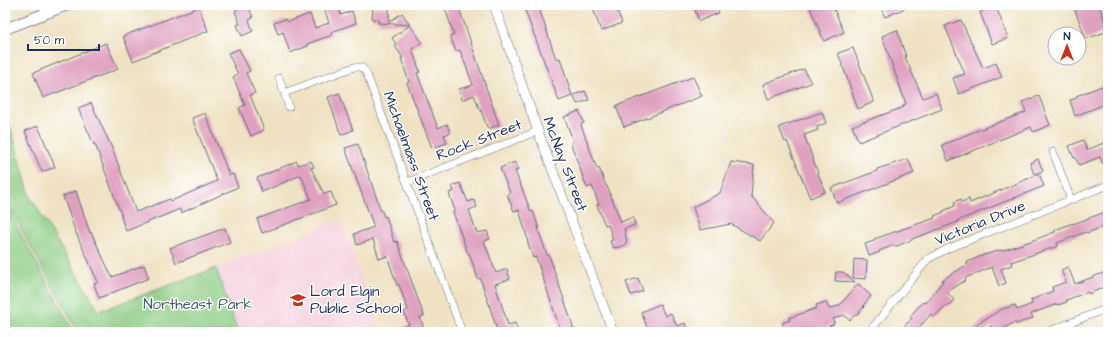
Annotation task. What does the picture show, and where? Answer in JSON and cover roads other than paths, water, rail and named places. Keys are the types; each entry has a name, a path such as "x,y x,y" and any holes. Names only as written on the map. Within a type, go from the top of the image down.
{"main road":[{"path":"5,30 67,5"}],"street":[{"name":"McNay Street","path":"494,5 538,131 613,332"},
{"name":"Michaelmass Street","path":"284,93 354,67 361,67 366,72 408,182 462,332"},
{"path":"280,78 289,107"},
{"name":"Rock Street","path":"408,182 538,131"},
{"path":"1053,152 1071,200"},
{"name":"Victoria Drive","path":"869,332 928,259 949,248 1108,185"},
{"path":"1047,332 1108,308"}],"place":[{"name":"Lord Elgin Public School","path":"298,300"}],"park label":[{"name":"Northeast Park","path":"198,304"}]}
